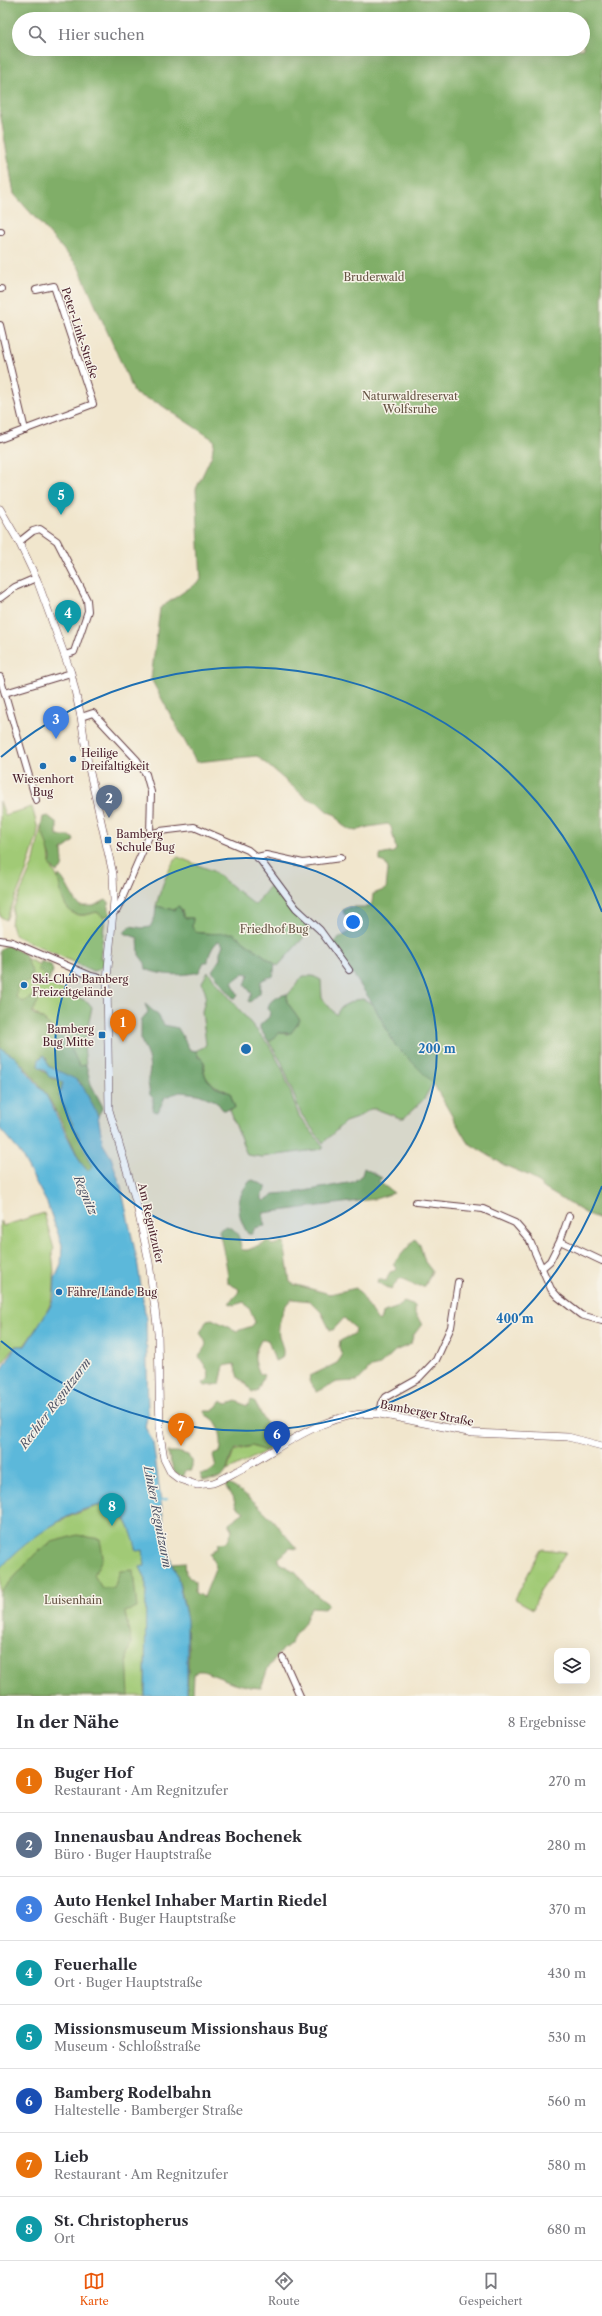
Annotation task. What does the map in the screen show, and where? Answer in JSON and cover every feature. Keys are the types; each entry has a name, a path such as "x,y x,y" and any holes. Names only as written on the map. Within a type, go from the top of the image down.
{"street":[{"name":"Peter-Link-Straße","path":"25,430 93,404 54,286 36,290"},
{"path":"0,325 25,430 0,439"},
{"name":"Am Regnitzufer","path":"0,509 19,542 36,578 71,673 88,764 113,874 108,980 109,1110 144,1234 158,1333 160,1434 164,1459 171,1473"},
{"path":"19,542 33,531 40,530 57,541 87,600 88,611 74,652 65,655"},
{"path":"0,598 15,587 36,578"},
{"path":"5,693 71,673"},
{"path":"0,677 36,800"},
{"path":"80,717 93,713 137,760 146,774 151,792 150,834 121,901 112,914"},
{"path":"150,834 160,831 194,827 232,842 257,856 288,899 320,930 349,970"},
{"path":"257,856 266,855 303,863 342,858"},
{"path":"0,940 12,942 91,976 108,980"},
{"path":"416,1202 484,1209 510,1219 524,1232 551,1289 563,1303 581,1315 602,1321"},
{"path":"542,1268 550,1261 560,1241 569,1216"},
{"path":"560,1241 602,1261"},
{"path":"380,1414 382,1403 386,1397 418,1379 436,1360 451,1326 458,1282"},
{"name":"Bamberger Straße","path":"171,1473 190,1484 213,1483 328,1422 361,1414 380,1414 473,1433 568,1437 602,1446"},
{"path":"283,1658 300,1696"}],"green space":[{"name":"Bruderwald","path":"0,0 602,0 602,1220 587,1214 545,1189 530,1176 504,1165 467,1142 433,1083 395,1045 373,1004 332,943 346,934 356,924 344,914 343,910 349,907 368,907 372,903 373,894 386,889 388,869 385,863 380,861 380,855 394,852 396,849 391,827 388,824 368,827 356,831 350,830 342,825 336,815 328,812 317,802 306,798 257,756 196,762 151,679 160,608 201,580 196,489 212,455 214,440 158,403 135,394 78,266 14,194 0,112"},
{"path":"0,801 5,815 32,807 38,829 26,872 6,920 0,916"},
{"path":"48,816 57,823 57,836 70,836 74,839 73,842 62,850 63,865 57,872 50,866 51,858 41,827 43,817"},
{"path":"41,827 45,835 50,864 58,879 68,908 78,915 86,915 96,912 105,917 100,958 105,959 101,967 93,971 16,936 11,925 13,909 34,861"},
{"name":"Friedhof Bug","path":"178,857 213,871 255,905 273,882 287,902 312,928 278,966 233,933 224,935 196,932 192,927 193,918 184,918 182,910 178,906 174,910 156,906 171,865"},
{"path":"59,875 64,880 80,906 93,906 106,900 108,902 110,916 103,917 97,912 82,915 75,914 70,911 66,907 62,895 58,877"},
{"path":"156,906 174,910 178,906 180,907 184,918 193,918 192,927 196,932 210,934 233,933 275,964 273,976 261,981 260,993 250,1002 248,1001 252,994 245,985 249,974 244,973 232,982 238,995 233,998 212,971 220,959 220,952 223,945 219,941 211,950 208,962 204,962 199,972 172,975 146,969 145,963 139,955 138,938 124,933 130,926 143,928 150,927 155,917"},
{"path":"6,945 25,954 32,972 30,981 18,986 16,997 23,1002 33,996 40,998 32,1013 43,1019 70,1046 79,1066 86,1065 91,1084 103,1107 98,1116 80,1082 50,1067 46,1064 47,1058 43,1055 39,1059 41,1068 52,1079 58,1079 63,1083 59,1096 91,1162 92,1167 88,1171 81,1163 58,1115 39,1084 14,1058 0,1048 0,950"},
{"path":"17,954 53,971 48,983 88,1002 92,1007 84,1046 86,1065 79,1066 70,1046 43,1019 0,988"},
{"path":"40,961 51,965 53,971 47,982 43,973 38,970"},
{"path":"208,972 269,1045 282,1068 299,1116 323,1146 323,1149 262,1157 247,1155 230,1110 235,1107 230,1093 215,1086 208,1080 205,1076 205,1064 195,1051 204,1047 206,1044 202,1012 206,995 202,982"},
{"path":"303,976 313,976 321,980 322,998 336,1015 341,1007 355,1000 363,999 373,1004 395,1045 433,1083 424,1099 404,1118 400,1118 376,1109 370,1109 357,1118 345,1122 323,1143 301,1114 282,1063 269,1042 279,1033 288,1034 300,1020 287,1002 287,996"},
{"path":"287,994 287,1002 300,1020 291,1033 279,1033 269,1042 260,1029 260,1025 269,1017 270,1012 268,1008 270,1002"},
{"path":"145,1004 158,1015 164,1025 178,1028 190,1050 196,1051 198,1057 204,1060 204,1073 207,1079 215,1087 230,1093 235,1108 223,1110 216,1101 198,1094 180,1092 165,1097 158,1112 153,1111 153,1098 150,1095 148,1082 150,1068 148,1057 141,1040 141,1020 148,1012"},
{"path":"364,1168 382,1178 378,1181 394,1193 375,1199 263,1213 265,1226 255,1228 252,1234 248,1234 244,1227 239,1213 239,1206 242,1193 250,1181 253,1180 266,1186 266,1190 262,1194 262,1199 264,1201 274,1194 299,1192 353,1182 362,1175"},
{"path":"44,1213 54,1249 52,1252 54,1282 51,1302 41,1321 24,1346 15,1346 0,1367 0,1221 3,1226"},
{"path":"226,1226 233,1229 238,1234 241,1248 243,1250 248,1250 268,1241 272,1245 284,1242 290,1282 330,1294 356,1288 379,1321 384,1312 396,1308 404,1302 415,1306 415,1314 422,1324 413,1336 411,1344 395,1351 380,1365 371,1367 358,1381 337,1382 317,1392 309,1381 310,1376 337,1363 342,1356 339,1347 340,1341 354,1334 355,1328 344,1318 333,1330 330,1330 321,1312 310,1301 293,1299 286,1305 280,1321 279,1337 283,1350 282,1358 275,1361 268,1340 261,1340 256,1350 256,1364 260,1374 264,1375 257,1392 252,1392 246,1384 238,1378 234,1364 224,1366 220,1384 205,1386 203,1383 208,1380 209,1377 206,1368 199,1357 206,1345 200,1333 207,1320 212,1319 237,1331 252,1326 255,1322 250,1310 244,1302 234,1305 229,1303 238,1293 239,1289 228,1283 226,1263 219,1230"},
{"path":"415,1239 420,1245 425,1262 432,1271 425,1286 415,1286 402,1278 398,1280 391,1290 377,1282 378,1279 386,1281 390,1272 397,1270 393,1264"},
{"path":"251,1400 254,1401 276,1441 276,1445 266,1451 252,1446 236,1449 224,1475 213,1480 203,1480 200,1474 208,1473 216,1467 213,1455 220,1452 221,1448 220,1434 217,1425 204,1411 213,1411 221,1401 227,1404 236,1401 247,1406"},
{"path":"252,1446 266,1451 227,1471 234,1451"},
{"path":"167,1452 178,1452 188,1455 192,1463 192,1470 186,1470 183,1478 174,1471"},
{"path":"226,1483 247,1495 282,1530 297,1549 290,1548 278,1559 279,1563 296,1572 310,1590 328,1604 324,1608 311,1607 304,1624 295,1634 291,1643 278,1654 268,1668 261,1688 231,1682 203,1671 197,1671 194,1675 193,1696 187,1696 187,1629 182,1595 172,1563 185,1562 186,1574 195,1581 195,1593 204,1597 216,1567 210,1554 217,1548 219,1543 227,1542 232,1531 229,1523 244,1512 236,1506 233,1496 226,1488"},
{"name":"Luisenhain","path":"102,1505 110,1507 122,1516 130,1528 137,1551 143,1550 145,1566 140,1567 146,1579 145,1696 0,1696 0,1570 19,1548 45,1529 74,1515"},
{"name":"Luisenhain","path":"77,1535 100,1539 103,1557 94,1575 102,1588 114,1588 120,1571 133,1570 137,1608 125,1612 131,1643 127,1654 129,1696 0,1696 0,1593 36,1553 52,1542"},
{"path":"543,1549 566,1552 540,1591 533,1609 515,1599 540,1551"}],"water":[{"path":"0,1048 15,1057 45,1093 81,1163 88,1171 92,1167 91,1162 59,1096 63,1083 58,1079 49,1077 45,1070 38,1066 39,1059 45,1055 48,1066 75,1079 83,1087 98,1116 103,1144 111,1157 121,1187 137,1260 146,1319 148,1412 145,1427 153,1442 164,1524 172,1564 177,1575 187,1620 187,1696 145,1696 146,1579 140,1567 145,1566 143,1550 137,1551 127,1521 120,1511 103,1505 88,1508 71,1515 36,1536 8,1560 0,1570 0,1373 16,1346 25,1346 50,1307 54,1297 55,1278 61,1265 62,1245 47,1203 19,1151 0,1129"}],"waterway":[{"name":"Linker Regnitzarm","path":"161,1500 167,1499"}],"place":[{"name":"Missionsmuseum Missionshaus Bug","path":"61,515"},
{"name":"Feuerhalle","path":"68,633"},
{"name":"Auto Henkel Inhaber Martin Riedel","path":"56,739"},
{"name":"Heilige Dreifaltigkeit","path":"73,759"},
{"name":"Wiesenhort Bug","path":"43,766"},
{"name":"Innenausbau Andreas Bochenek","path":"109,818"},
{"name":"Bamberg Schule Bug","path":"108,840"},
{"name":"Ski-Club Bamberg Freizeitgelände","path":"24,985"},
{"name":"Bamberg Bug Mitte","path":"102,1035"},
{"name":"Buger Hof","path":"123,1042"},
{"name":"Fähre/Lände Bug","path":"59,1292"},
{"name":"Lieb","path":"181,1446"},
{"name":"Bamberg Rodelbahn","path":"277,1454"},
{"name":"St. Christopherus","path":"112,1526"}],"park label":[{"name":"Naturwaldreservat Wolfsruhe","path":"410,402"}],"water label":[{"name":"Regnitz","path":"86,1195"},
{"name":"Rechter Regnitzarm","path":"55,1403"}]}
